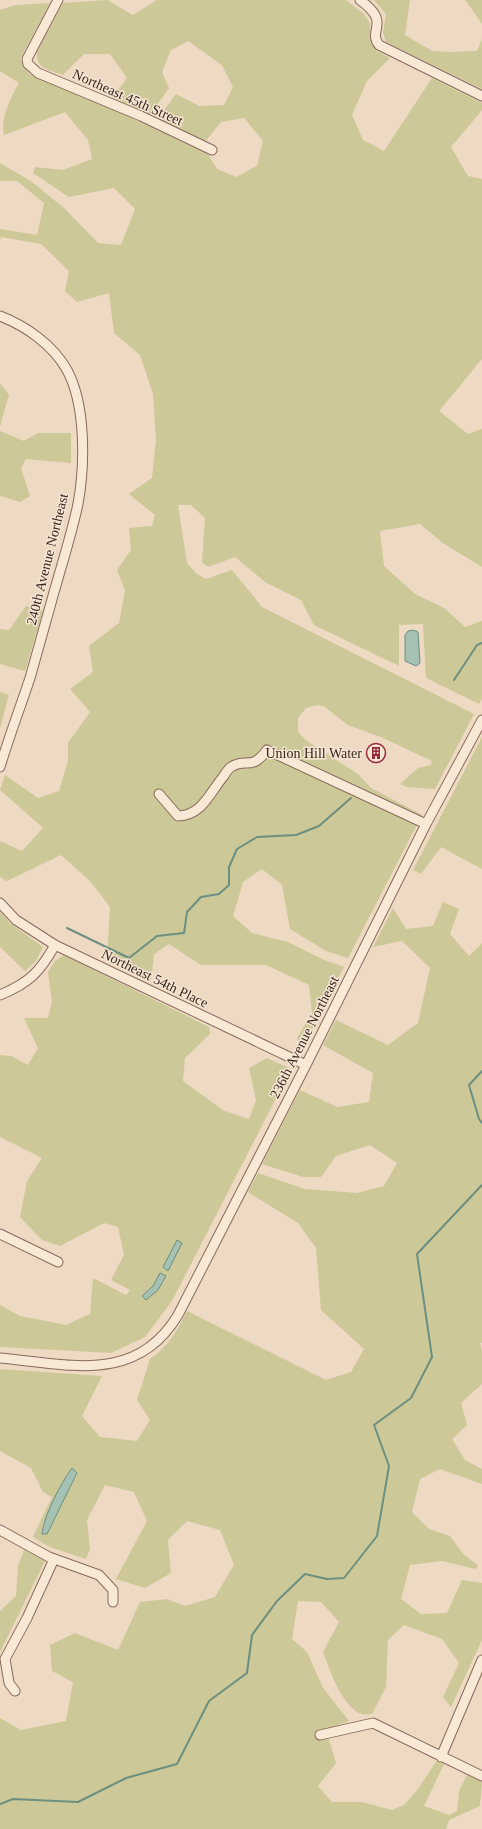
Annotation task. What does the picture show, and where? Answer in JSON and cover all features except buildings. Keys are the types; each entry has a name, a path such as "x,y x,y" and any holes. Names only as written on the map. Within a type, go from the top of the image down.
{"street":[{"name":"Northeast 45th Street","path":"58,0 27,59 28,64 33,70 141,116 212,150"},
{"path":"360,0 371,8 377,17 376,39 379,45 482,96"},
{"name":"240th Avenue Northeast","path":"0,316 15,322 42,341 67,370 80,413 82,446 78,502 71,535 29,679 0,767"},
{"name":"236th Avenue Northeast","path":"0,1358 100,1365 123,1362 137,1356 153,1346 165,1334 178,1315 306,1065 426,824 482,720"},
{"path":"159,794 178,816 190,816 198,810 230,768 241,764 251,764 261,759 268,750 426,824"},
{"name":"Northeast 54th Place","path":"0,903 16,920 54,945 306,1065"},
{"path":"0,995 12,990 36,974 46,961 54,945"},
{"path":"0,1234 58,1262"},
{"path":"0,1530 54,1558 99,1574 113,1590 112,1602"},
{"path":"15,1691 9,1683 5,1659 27,1618 54,1558"},
{"path":"441,1757 482,1660"},
{"path":"320,1735 373,1723 482,1776"}],"shaded area":[{"path":"107,0 133,15 157,0 346,0 364,14 370,23 371,39 377,51 390,58 367,81 352,115 363,140 384,151 432,78 482,103 482,110 451,147 468,176 482,179 482,359 439,411 468,434 482,429 482,567 443,543 420,524 380,531 384,566 415,594 444,608 465,627 482,621 482,699 479,704 426,678 423,624 399,625 399,666 314,625 301,600 265,582 235,557 208,567 202,562 205,518 191,505 178,505 187,563 197,574 206,579 232,570 262,607 474,714 435,789 407,787 400,784 418,768 431,765 432,761 381,737 348,725 325,707 318,705 306,708 298,718 298,732 307,741 358,774 371,788 422,815 348,958 326,951 290,929 282,885 262,869 243,882 233,916 252,933 288,942 322,959 344,967 302,1049 297,1038 312,1013 309,985 266,965 201,965 169,944 154,954 151,981 107,959 110,907 90,881 61,855 7,881 0,877 0,841 22,851 43,828 0,790 5,775 38,798 59,791 68,761 68,743 90,712 70,689 93,672 89,646 119,623 125,590 117,570 131,550 129,528 152,526 155,515 129,494 152,478 156,440 153,394 140,355 114,333 109,293 77,302 65,291 69,271 41,244 1,237 0,241 0,229 37,235 44,203 17,181 0,181 0,163 32,182 64,208 98,243 121,245 135,209 114,188 69,197 33,173 35,167 63,170 92,159 88,140 65,112 4,135 3,129 5,115 19,83 0,71 0,10 16,5 50,3 20,59 29,74 119,112 208,154 217,169 236,177 257,166 263,141 244,118 221,122 205,142 157,120 176,94 199,106 224,105 233,87 222,65 188,41 171,50 162,72 169,88 149,116 112,98 127,78 110,54 84,54 63,75 44,68 38,62 37,52 63,3"},
{"path":"374,0 410,0 405,35 432,51 477,51 482,39 482,89 386,42 383,33 386,14"},
{"path":"464,0 482,0 482,24 466,1"},
{"path":"0,383 9,395 0,426"},
{"path":"0,431 24,441 38,433 71,433 71,463 26,459 21,468 30,496 20,502 0,496"},
{"path":"26,606 43,611 25,671 0,664 0,629 9,630"},
{"path":"413,630 418,632 420,663 416,666 405,661 405,635 408,631"},
{"path":"0,692 9,695 0,728"},
{"path":"482,737 482,869 441,847 421,874 413,870"},
{"path":"443,902 459,909 450,934 469,956 482,943 482,1343 480,1343 482,1352 482,1384 461,1403 467,1425 452,1439 465,1460 482,1469 482,1484 440,1469 420,1479 412,1512 429,1529 450,1536 464,1555 478,1565 476,1569 442,1561 410,1565 401,1599 421,1614 447,1613 462,1580 482,1583 482,1640 451,1707 443,1697 459,1663 442,1639 404,1625 388,1640 386,1687 372,1714 362,1714 347,1702 337,1686 323,1652 339,1622 321,1602 298,1601 292,1639 307,1652 323,1688 349,1721 333,1727 328,1737 336,1763 318,1786 332,1802 362,1802 392,1810 404,1805 418,1789 437,1760 444,1764 424,1806 449,1815 457,1811 459,1791 467,1775 482,1782 480,1806 449,1820 446,1829 0,1829 0,1718 21,1730 66,1721 73,1682 52,1671 50,1645 75,1633 118,1650 140,1602 167,1599 185,1606 215,1597 234,1565 220,1530 187,1521 168,1540 171,1573 145,1588 116,1579 147,1521 134,1492 105,1485 87,1520 90,1549 86,1559 50,1547 33,1537 52,1497 43,1492 31,1468 0,1451 0,1369 102,1376 82,1416 100,1437 137,1441 150,1420 137,1400 150,1359 162,1350 172,1338 187,1311 326,1380 351,1372 364,1349 321,1310 316,1248 298,1223 248,1192 258,1173 305,1189 357,1193 384,1186 397,1163 370,1145 336,1156 321,1177 303,1177 262,1164 300,1090 337,1107 369,1102 373,1073 323,1045 336,1020 388,1045 418,1023 430,968 402,941 373,947 393,908 406,929 433,926"},
{"path":"0,912 11,924 43,947 36,961 25,971 0,947"},
{"path":"64,955 209,1027 210,1034 185,1058 183,1081 224,1111 249,1119 256,1100 249,1068 267,1058 291,1069 172,1301 145,1337 111,1353 0,1347 0,1305 20,1316 66,1325 90,1314 93,1278 126,1295 130,1290 111,1280 124,1255 118,1227 104,1223 60,1246 42,1240 20,1217 27,1181 42,1158 0,1137 0,1055 11,1056 28,1065 38,1048 24,1018 48,1018 52,1002 48,972 55,961"},
{"path":"177,1240 182,1243 168,1271 163,1267"},
{"path":"160,1273 166,1276 158,1290 146,1300 142,1296 153,1286"},
{"path":"72,1468 77,1473 47,1534 42,1534 43,1526 54,1500"},
{"path":"24,1550 45,1561 0,1652 0,1611 16,1596 18,1566"}],"waterway":[{"path":"454,680 477,645 482,643"},
{"path":"67,928 129,958 157,936 184,933 187,912 201,897 219,894 229,885 229,867 237,849 257,837 296,835 319,826 351,798"},
{"path":"482,1071 469,1085 479,1119 482,1123"},
{"path":"0,1804 13,1799 78,1802 126,1778 177,1764 209,1701 247,1673 252,1635 277,1601 305,1574 327,1579 344,1578 377,1536 389,1466 374,1425 411,1398 432,1357 417,1254 482,1185"}],"place":[{"name":"Union Hill Water","path":"376,753"}]}
